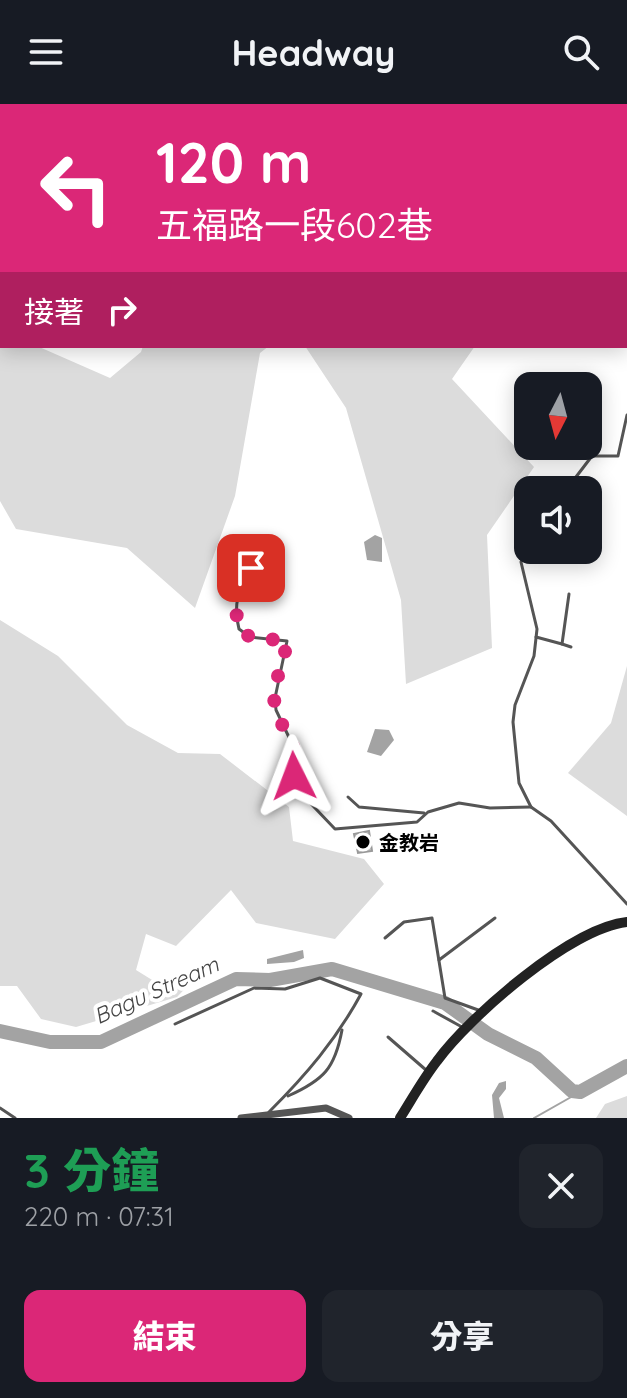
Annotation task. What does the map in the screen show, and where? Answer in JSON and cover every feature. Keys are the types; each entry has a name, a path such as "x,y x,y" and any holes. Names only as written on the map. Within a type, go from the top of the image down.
{"main road":[{"path":"400,1118 429,1073 465,1029 484,1012 557,952 588,933 627,922"}],"street":[{"path":"241,1118 326,1108 349,1118"}],"lane":[{"path":"577,476 592,456 618,456 627,415"},
{"path":"522,564 531,595 536,637 534,656 513,722 515,769 531,807 551,821 627,904"},
{"path":"251,568 240,586 235,613 239,629 250,637 287,641 275,698 276,710 295,750 295,787 335,829 417,822 428,812"},
{"path":"562,644 569,594"},
{"path":"536,637 571,647"},
{"path":"348,797 359,807 414,814 459,803 490,808 531,807"},
{"path":"385,938 404,922 432,918 445,998 484,1012"},
{"path":"439,960 495,918"},
{"path":"175,1024 254,988 285,989 320,978 361,994 343,1028 313,1069 266,1115"},
{"path":"433,1011 465,1029"},
{"path":"284,1097 319,1079 336,1060 343,1028"},
{"path":"388,1037 429,1073"},
{"path":"0,1108 15,1118"}],"shaded area":[{"path":"0,348 42,348 110,378 142,348 266,348 260,353 235,496 195,608 127,548 16,529 0,501"},
{"path":"306,348 474,348 452,379 514,446 514,460 527,460 534,467 528,476 514,476 514,496 487,535 492,648 406,684 401,600 346,408"},
{"path":"375,535 382,538 382,562 367,560 364,542"},
{"path":"0,620 58,656 127,725 178,753 220,754 289,807 293,841 364,859 384,884 335,939 256,923 231,890 176,946 146,934 136,970 157,983 202,971 177,997 76,1027 41,1019 17,986 0,986"},
{"path":"627,666 627,816 568,773 611,723"},
{"path":"375,729 389,730 394,740 381,756 367,752"},
{"path":"303,950 304,958 294,962 267,964 267,959"},
{"path":"506,1081 506,1089 499,1098 504,1118 494,1118 492,1095 499,1083"},
{"path":"627,1096 627,1118 596,1118 605,1104"}],"building":[{"name":"金教岩","path":"369,831 372,851 358,853 354,834"}],"waterway":[{"name":"Bagu Stream","path":"0,1031 50,1042 101,1042 236,979 270,980 332,969 445,1003 488,1034 536,1058 572,1091 580,1092 627,1066"},
{"path":"534,1118 580,1092"}],"place":[{"name":"金教岩","path":"363,842"}],"route":[{"path":"251,568 240,586 235,613 239,629 250,637 287,641 275,698 276,710 291,735 295,750 294,776"}]}
